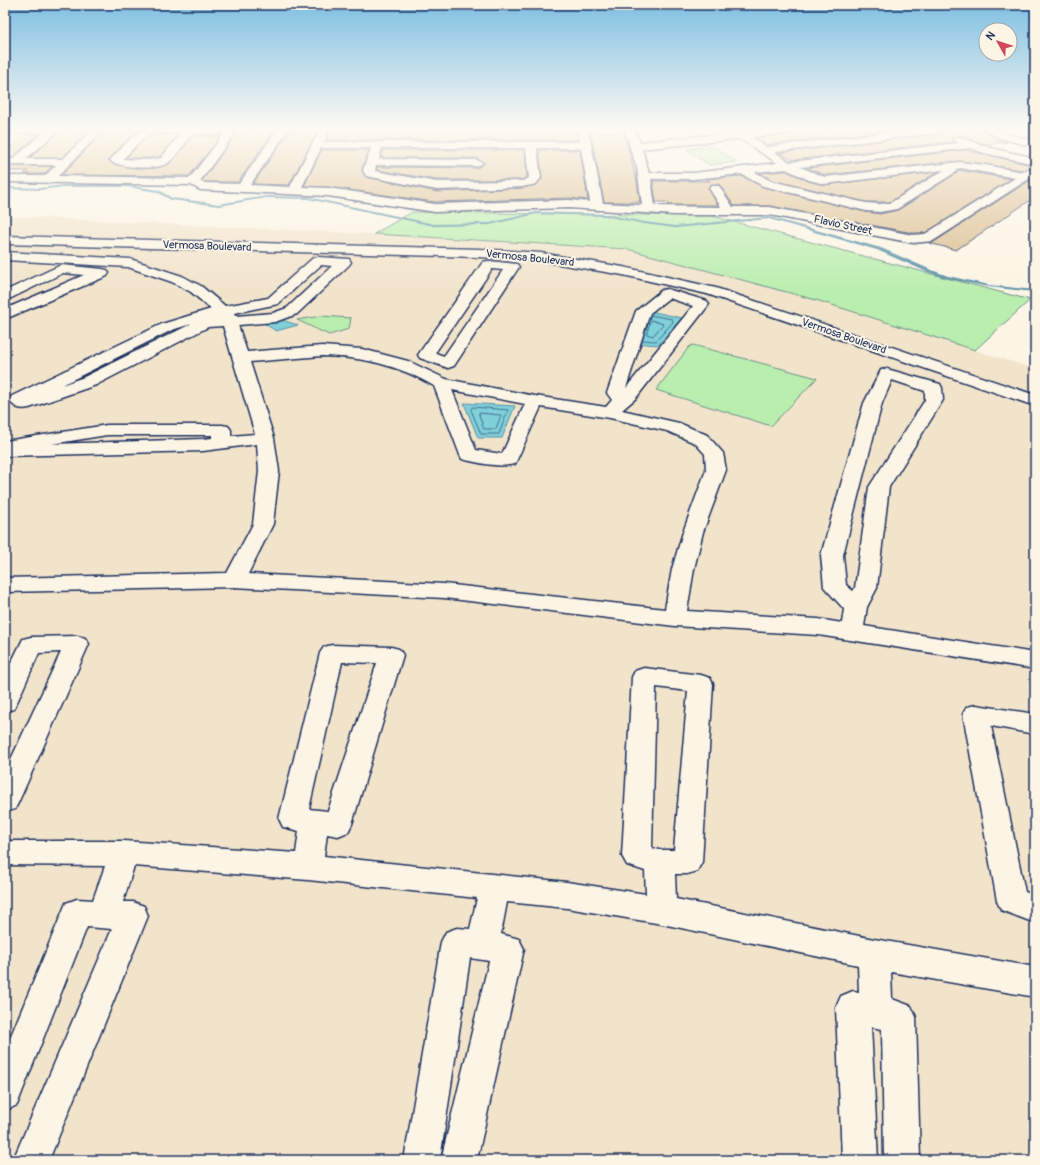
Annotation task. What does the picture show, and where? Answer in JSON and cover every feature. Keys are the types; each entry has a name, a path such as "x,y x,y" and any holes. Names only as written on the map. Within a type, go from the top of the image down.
{"street":[{"name":"Flavio Street","path":"195,183 200,186 295,189 328,192 436,208 569,204 649,210 770,211 913,239 928,238 1014,183"},
{"path":"243,187 246,183"},
{"path":"295,189 298,183"},
{"path":"422,183 437,186 525,183"},
{"path":"593,183 597,205"},
{"path":"647,183 649,210"},
{"path":"766,183 866,207 880,208 893,206 928,183"},
{"path":"715,188 729,210"},
{"name":"Vermosa Boulevard","path":"5,240 479,253 542,257 623,270 711,291 1035,401"},
{"path":"5,256 130,263 177,278 196,289 226,316 241,358 265,438 269,470 263,524 234,580"},
{"path":"82,270 96,260"},
{"path":"204,319 90,381 22,404 18,400 167,327 204,319 226,316 275,317 286,314 292,311 344,262 318,262 273,301 226,316"},
{"path":"488,265 512,267 448,363 436,359 426,355 488,265"},
{"path":"5,297 61,269 82,270 102,274 5,314"},
{"path":"667,293 702,304 630,394 615,407 616,393 643,311 667,293"},
{"path":"241,358 289,352 323,350 374,357 402,364 441,383 535,401 615,407 701,439 714,453 716,470 693,532 684,569 675,618"},
{"path":"418,371 436,359"},
{"path":"852,632 856,607 866,588 879,487 934,400 934,388 887,374 873,403 832,555 834,587 856,607"},
{"path":"441,383 469,455 508,460 535,401"},
{"path":"220,443 222,430 107,430 11,445 8,451 220,443 265,438"},
{"path":"5,585 234,580 444,591 675,618 818,627 1035,661"},
{"path":"5,702 31,645 77,644 5,801"},
{"path":"332,653 391,655 338,824 315,820 293,819 332,653"},
{"path":"644,677 701,684 687,862 659,862 637,856 644,677"},
{"path":"1035,724 976,714 1012,901 1035,909"},
{"path":"308,867 315,820"},
{"path":"5,853 124,854 308,867 567,895 662,910 874,954 1035,982"},
{"path":"104,914 124,854"},
{"path":"659,862 662,910"},
{"path":"482,946 494,888"},
{"path":"5,1093 77,913 133,916 31,1160"},
{"path":"422,1160 457,942 508,949 459,1160"},
{"path":"874,954 876,1012"},
{"path":"860,1160 853,1007 899,1017 902,1160"}],"shaded area":[{"path":"5,216 374,234 627,249 816,300 1035,369 1035,1160 5,1160"}],"green space":[{"path":"412,212 712,216 1030,300 975,350 816,300 627,249 374,234"},
{"path":"321,316 351,318 349,329 329,335 297,320"},
{"path":"693,345 817,378 771,426 656,390 689,347"}],"water":[{"path":"645,310 682,318 658,345 635,343"},
{"path":"272,317 298,325 276,331 265,324"},
{"path":"464,403 515,406 502,438 478,438"}],"building":[{"path":"253,183 290,183 289,185"},
{"path":"305,183 396,183 437,192 522,188 537,183 585,183 588,200 569,198 435,202 328,187 304,186"},
{"path":"600,183 637,183 640,202 604,202"},
{"path":"653,183 756,183 763,187 866,212 880,214 898,210 940,183 1004,183 925,233 913,233 770,206 734,206 719,184 711,184 708,188 718,205 669,205 668,202 656,202"},
{"path":"786,183 817,183 824,185 838,183 919,183 890,202 866,202"},
{"path":"1025,183 1035,183 1035,197 956,250 929,243 934,242"}],"waterway":[{"path":"5,188 40,189 64,186 127,186 158,191 171,199 219,205 266,197 308,198 434,225 490,224 536,213 605,215 644,223 675,227 769,218 879,249 947,277 989,286 1035,291"}]}
